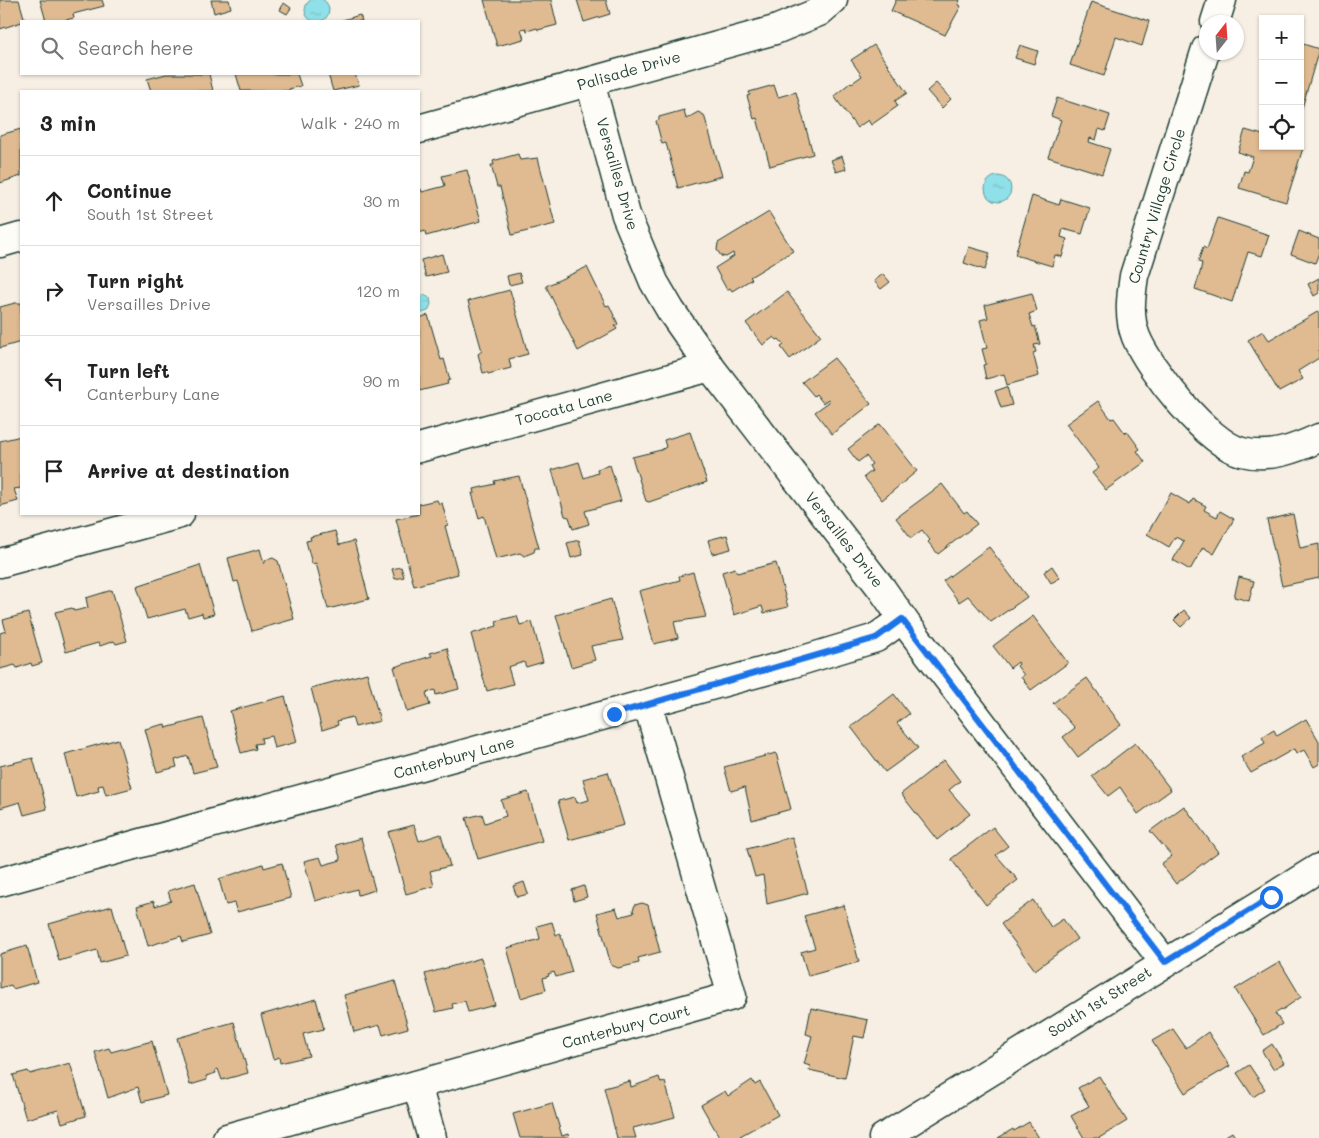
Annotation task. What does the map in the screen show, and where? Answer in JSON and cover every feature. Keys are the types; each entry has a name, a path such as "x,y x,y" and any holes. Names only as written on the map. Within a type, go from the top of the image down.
{"street":[{"name":"Palisade Drive","path":"420,129 775,30 819,12 834,0"},
{"path":"1217,15 1222,0"},
{"name":"Country Village Circle","path":"1203,60 1134,276 1131,298 1132,318 1136,337 1158,373 1190,414 1211,436 1224,445 1242,452 1266,454 1294,450 1319,438"},
{"name":"Versailles Drive","path":"590,82 626,215 644,259 671,311 710,367 882,589 902,619 1165,962"},
{"path":"0,243 20,237"},
{"name":"Toccata Lane","path":"420,448 710,367"},
{"path":"0,563 176,515"},
{"name":"Canterbury Lane","path":"0,882 648,704 876,638 902,619"},
{"name":"Canterbury Court","path":"227,1138 732,996 648,704"},
{"name":"South 1st Street","path":"882,1138 1319,868"},
{"path":"417,1085 432,1138"}],"water":[{"path":"322,-1 328,5 329,10 326,19 308,19 305,10 308,1"},
{"path":"998,176 1007,180 1011,189 1007,198 998,202 989,198 985,189 989,180"},
{"path":"424,295 430,298 431,304 428,311 420,314 420,296"}],"building":[{"path":"0,0 19,0 25,20 20,20 20,23 0,29"},
{"path":"40,0 102,0 104,6 73,14 74,18 46,20"},
{"path":"211,0 229,0 231,8 214,13"},
{"path":"484,0 551,0 557,25 538,30 537,28 527,31 526,28 521,29 524,39 497,46"},
{"path":"577,0 606,0 610,14 584,22"},
{"path":"896,0 960,0 958,5 961,6 945,35 891,11"},
{"path":"1091,2 1149,21 1142,46 1116,37 1104,76 1070,65"},
{"path":"284,3 291,8 287,14 280,10"},
{"path":"360,15 362,20 342,20"},
{"path":"1304,44 1319,49 1304,101"},
{"path":"874,45 907,93 895,101 898,106 871,125 868,120 857,128 834,96 851,82 862,76 851,60"},
{"path":"1020,45 1038,51 1034,64 1015,58"},
{"path":"162,75 209,75 213,90 151,90 147,79"},
{"path":"236,75 297,75 301,86 289,90 241,90"},
{"path":"328,75 355,75 359,85 333,90"},
{"path":"936,83 951,99 942,108 927,91"},
{"path":"774,85 778,97 796,92 813,154 770,166 757,118 754,119 747,96 750,95 749,92"},
{"path":"1057,98 1110,115 1105,131 1099,129 1096,140 1090,138 1089,142 1110,149 1102,174 1048,157 1061,120 1051,116"},
{"path":"684,110 686,119 698,112 704,115 722,176 678,188 666,143 662,144 656,121 659,120 659,117"},
{"path":"20,129 20,176 0,183 0,135"},
{"path":"1245,130 1259,134 1259,150 1302,150 1286,202 1239,188 1244,171 1248,172 1253,157 1238,152"},
{"path":"518,154 520,160 538,158 555,224 512,235 500,187 497,187 491,165 494,165 493,161"},
{"path":"842,156 846,169 836,172 831,160"},
{"path":"467,170 481,221 426,236 425,231 420,233 420,190 422,192 445,186 442,176"},
{"path":"1032,196 1059,205 1061,199 1090,208 1082,234 1063,229 1061,237 1067,239 1062,257 1055,255 1052,266 1015,255"},
{"path":"769,212 793,251 750,277 752,279 732,291 730,288 727,290 715,268 734,256 733,253 726,257 721,256 717,250 718,243"},
{"path":"1218,218 1269,235 1262,256 1248,252 1232,302 1195,289 1202,263 1198,262 1203,247 1207,249"},
{"path":"1299,231 1319,239 1319,253 1315,263 1291,254"},
{"path":"969,247 990,253 985,270 964,263"},
{"path":"442,254 447,272 426,277 421,260"},
{"path":"587,267 606,306 609,305 618,324 615,326 617,329 578,351 546,286"},
{"path":"519,273 522,282 509,285 507,276"},
{"path":"883,274 890,282 881,289 874,281"},
{"path":"1319,278 1319,293 1314,296 1308,284"},
{"path":"510,290 528,354 509,359 511,368 488,374 487,372 483,373 478,354 482,351 468,301"},
{"path":"787,292 821,336 790,359 781,347 784,345 779,339 777,340 774,337 763,345 746,323"},
{"path":"1032,293 1037,311 1029,314 1033,327 1035,326 1040,344 1034,345 1036,352 1033,353 1039,376 1007,385 1004,374 986,379 983,365 986,364 982,349 987,348 980,320 988,318 985,305"},
{"path":"20,303 20,342 0,348 0,307"},
{"path":"1319,311 1319,358 1298,371 1303,379 1279,392 1248,340 1263,331 1269,340"},
{"path":"428,315 441,360 444,359 450,380 447,381 448,384 420,391 420,318"},
{"path":"834,358 871,404 832,434 815,412 829,402 828,399 823,403 802,382"},
{"path":"1007,387 1012,405 1001,408 995,391"},
{"path":"1098,401 1111,419 1114,418 1125,433 1127,431 1140,449 1137,451 1145,462 1106,490 1092,473 1099,468 1066,424"},
{"path":"880,424 917,471 882,500 864,477 872,471 869,466 872,464 866,456 858,462 848,449"},
{"path":"690,432 707,482 649,502 646,501 632,457 661,450 666,447 664,440"},
{"path":"20,436 20,488 14,489 18,501 0,506 0,441"},
{"path":"579,462 584,478 598,473 597,469 610,465 621,501 585,511 589,524 573,529 569,517 565,516 552,470"},
{"path":"519,476 539,548 535,548 534,552 524,556 520,553 496,559 484,516 479,518 472,493 475,493 474,489 495,484 494,481"},
{"path":"942,484 964,513 967,511 977,524 938,554 928,542 930,540 922,530 911,538 896,518"},
{"path":"1171,493 1190,504 1193,499 1206,506 1204,510 1217,517 1220,511 1234,519 1214,554 1203,547 1190,570 1173,560 1184,541 1175,537 1169,547 1147,534"},
{"path":"437,500 439,504 442,503 448,525 445,526 458,574 414,586 396,519 420,515 420,504"},
{"path":"1293,514 1300,548 1319,544 1319,578 1282,586 1267,520"},
{"path":"335,531 339,545 354,541 369,599 328,609 316,563 312,564 306,541 311,540 310,537"},
{"path":"727,535 731,549 712,554 708,540"},
{"path":"579,540 583,555 571,558 567,543"},
{"path":"989,547 1027,597 991,622 968,596 959,602 943,581"},
{"path":"260,549 264,564 266,560 273,558 278,561 294,619 252,631 238,581 234,582 228,558"},
{"path":"776,563 788,607 764,613 762,606 734,615 722,572 735,568 737,573"},
{"path":"200,565 214,614 203,617 202,613 188,617 185,609 147,619 137,586"},
{"path":"1052,566 1060,578 1051,583 1044,572"},
{"path":"401,567 404,577 395,579 392,569"},
{"path":"693,572 706,617 674,622 678,638 654,644 639,591 680,580 679,576"},
{"path":"1239,577 1254,581 1249,601 1234,597"},
{"path":"112,590 127,641 116,644 114,641 100,646 98,643 66,652 55,612 72,608 74,611 88,608 86,598"},
{"path":"611,599 623,640 591,646 595,660 571,667 556,615"},
{"path":"1184,610 1191,618 1181,627 1174,620"},
{"path":"28,613 42,663 32,666 31,663 17,668 15,665 0,669 0,633 6,631 3,620"},
{"path":"517,616 520,625 532,622 543,662 526,667 524,662 508,667 513,684 487,691 471,634 497,626 496,621"},
{"path":"1033,616 1068,663 1031,690 1021,677 1024,675 1017,666 1018,662 1010,668 993,646"},
{"path":"447,648 459,689 436,695 435,690 426,693 430,705 407,712 394,667 432,656 430,653"},
{"path":"367,673 380,721 355,727 352,717 337,721 338,725 322,730 311,688"},
{"path":"1087,678 1121,725 1078,757 1063,737 1075,728 1053,703"},
{"path":"894,694 909,714 897,723 918,748 885,772 851,727"},
{"path":"285,696 297,742 274,748 271,736 261,738 262,743 255,744 256,749 241,753 230,711"},
{"path":"203,718 217,767 193,773 188,756 175,760 177,767 157,772 145,729 165,724 166,728"},
{"path":"1306,719 1319,741 1319,764 1314,767 1304,750 1296,754 1294,749 1251,773 1241,757 1265,743 1262,737 1274,730 1277,736"},
{"path":"118,739 132,788 106,795 103,785 98,786 99,791 76,797 65,754"},
{"path":"1135,743 1171,790 1138,814 1120,787 1108,796 1092,776"},
{"path":"776,753 791,809 752,820 745,787 731,791 724,767"},
{"path":"33,758 47,809 24,815 20,802 0,808 0,766"},
{"path":"944,760 960,781 949,790 970,814 937,840 901,794"},
{"path":"608,772 624,825 569,840 558,801 575,797 577,803 589,800 583,779"},
{"path":"528,792 542,841 478,859 466,818 482,814 485,823 506,816 501,800"},
{"path":"1184,806 1218,852 1176,884 1161,864 1172,856 1150,831"},
{"path":"414,825 419,841 441,834 450,866 430,871 434,886 406,894 388,832"},
{"path":"993,827 1008,846 996,855 1018,880 986,905 951,859"},
{"path":"792,837 808,893 767,904 763,875 755,877 747,849"},
{"path":"361,838 375,890 358,895 357,889 315,901 304,861 320,857 323,865 341,860 336,845"},
{"path":"282,863 291,898 237,912 234,903 226,905 219,879 263,864 264,868"},
{"path":"524,882 528,894 517,897 513,886"},
{"path":"195,883 210,935 183,942 181,936 148,946 137,906 154,901 155,906 171,901 168,891"},
{"path":"584,886 587,897 574,901 572,890"},
{"path":"1033,900 1051,927 1063,919 1077,939 1035,970 1001,924"},
{"path":"642,903 648,905 660,952 638,958 639,963 618,968 611,965 597,913 616,908 619,917 634,913 635,905"},
{"path":"844,905 859,962 808,976 801,952 815,948 804,916"},
{"path":"112,906 126,956 100,963 97,950 59,961 49,924"},
{"path":"552,922 556,935 560,933 572,972 556,977 554,972 548,974 549,976 543,978 546,990 521,998 507,948 540,939 537,926"},
{"path":"27,946 37,982 13,989 11,985 0,988 0,954"},
{"path":"481,958 495,1005 468,1012 465,1001 452,1004 453,1008 436,1012 425,974"},
{"path":"1280,962 1301,997 1275,1013 1282,1024 1264,1035 1235,989"},
{"path":"395,981 408,1028 383,1035 380,1025 354,1032 344,995"},
{"path":"316,999 324,1029 303,1034 309,1056 280,1063 279,1057 273,1059 261,1015"},
{"path":"811,1008 868,1020 864,1038 854,1036 845,1078 809,1070 810,1066 804,1064 812,1036 806,1034"},
{"path":"234,1022 248,1073 222,1080 218,1069 215,1070 216,1073 206,1076 207,1080 190,1085 177,1038"},
{"path":"1173,1029 1186,1048 1208,1032 1230,1066 1185,1093 1152,1041"},
{"path":"152,1041 167,1095 142,1102 138,1087 108,1098 95,1052 109,1048 111,1052"},
{"path":"1272,1044 1284,1063 1273,1069 1262,1051"},
{"path":"70,1063 86,1116 62,1123 58,1110 26,1119 13,1075 28,1071 30,1074"},
{"path":"1249,1065 1265,1089 1253,1097 1237,1073"},
{"path":"1099,1076 1127,1121 1099,1138 1084,1138 1071,1116 1089,1106 1078,1088"},
{"path":"659,1077 661,1083 665,1082 675,1117 633,1128 636,1138 617,1138 604,1088 630,1081 631,1087"},
{"path":"752,1080 755,1085 760,1082 778,1115 740,1136 741,1138 720,1138 701,1105 725,1091 728,1096"},
{"path":"552,1103 562,1136 568,1134 569,1138 520,1138 513,1114"},
{"path":"1029,1122 1039,1138 998,1138 1013,1129 1014,1131"},
{"path":"1232,1132 1236,1138 1222,1138"}],"route":[{"path":"614,714 876,638 902,619 945,672 1165,962 1271,897"}]}
